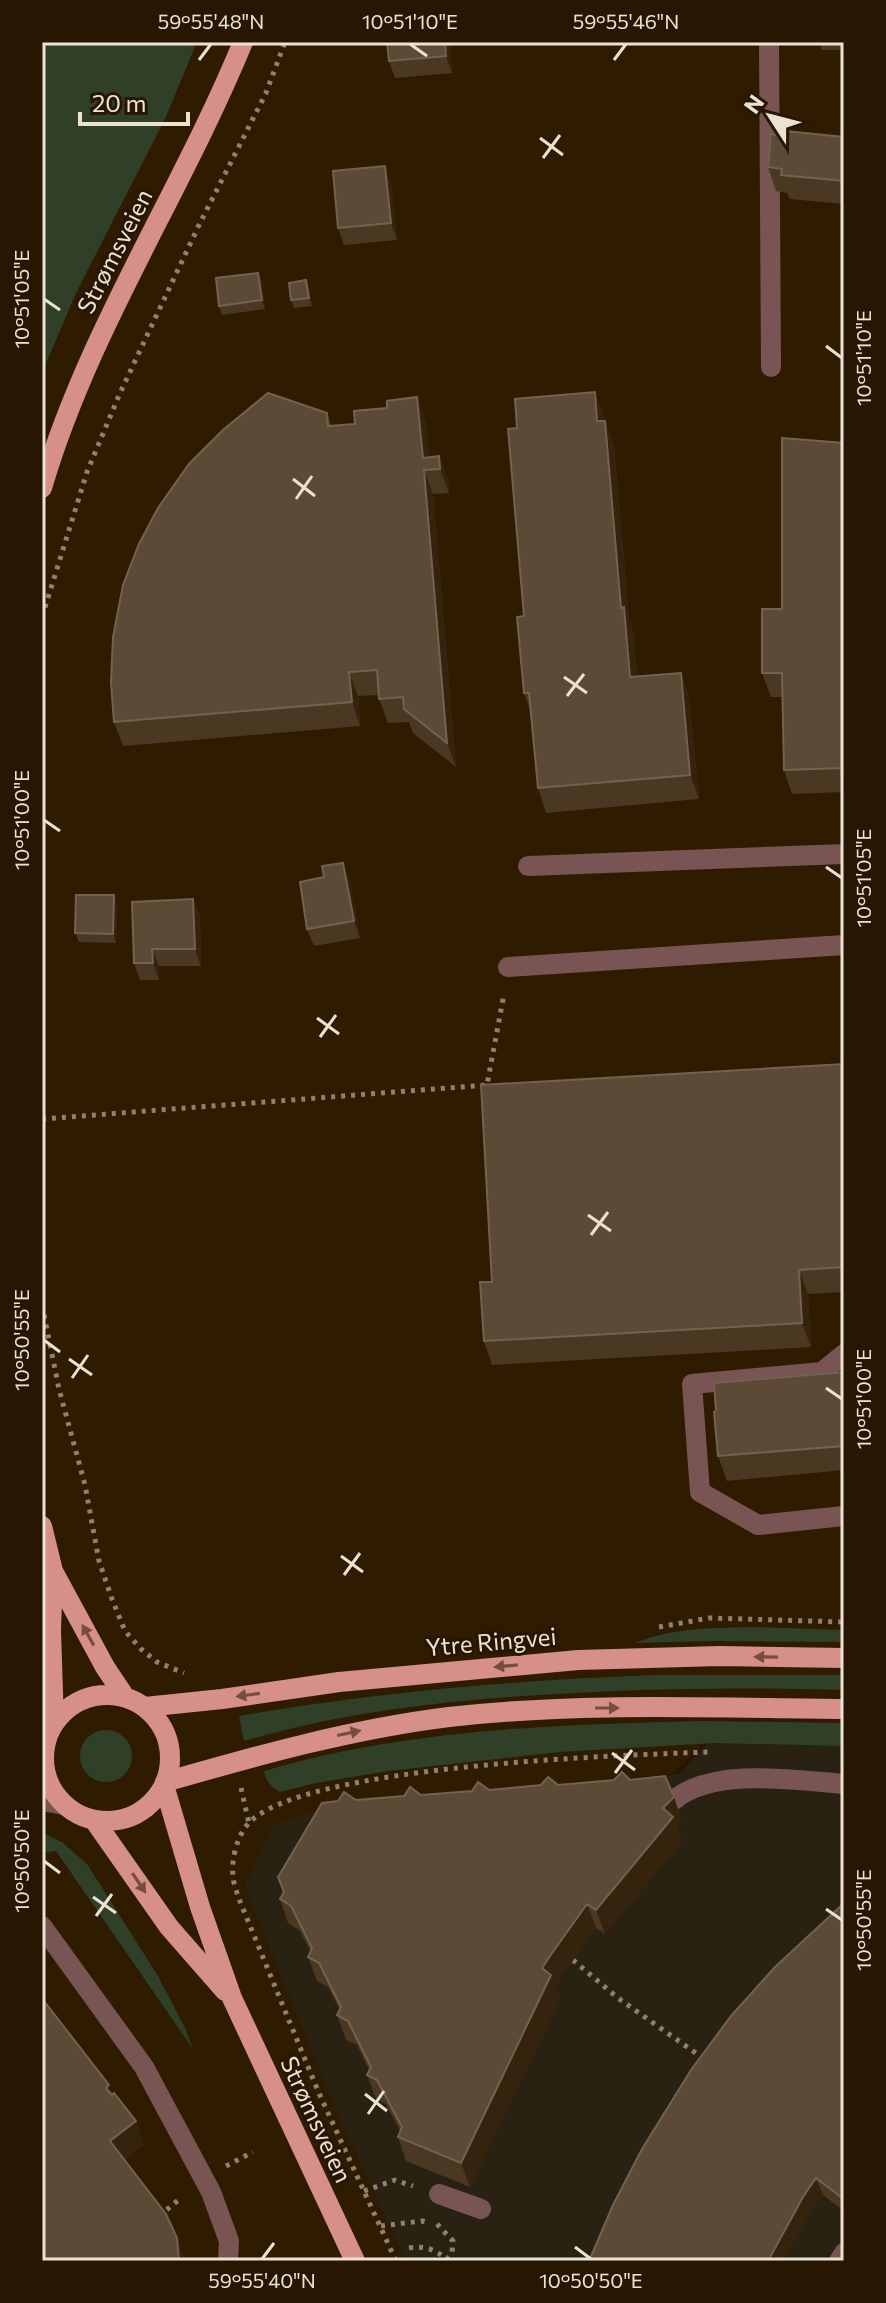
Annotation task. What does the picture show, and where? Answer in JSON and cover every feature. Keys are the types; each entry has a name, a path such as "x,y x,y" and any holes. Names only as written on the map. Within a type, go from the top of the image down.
{"main road":[{"name":"Strømsveien","path":"42,488 64,423 103,331 204,132 243,42"},
{"path":"42,1526 53,1571 105,1667 125,1697"},
{"path":"48,1732 68,1708 85,1698 105,1694 125,1697 145,1707 165,1733 170,1749 170,1766 165,1784 155,1800 142,1811 110,1821 83,1817 64,1805 52,1789 45,1772 44,1753 48,1732 53,1571"},
{"name":"Ytre Ringvei","path":"145,1707 339,1682 578,1660 720,1656 844,1658"},
{"path":"165,1784 268,1752 353,1732 450,1717 579,1707 844,1709"},
{"name":"Strømsveien","path":"165,1784 200,1907 232,1998 355,2261"},
{"name":"Strømsveien","path":"94,1820 169,1927 232,1998"}],"street":[{"path":"769,42 771,367"},
{"path":"528,866 844,854"},
{"path":"508,967 844,945"},
{"path":"844,1354 822,1372 692,1384 700,1492 758,1525 844,1516"},
{"path":"674,1800 683,1792 702,1784 762,1778 844,1784"},
{"path":"42,1801 64,1805"},
{"path":"42,1926 144,2067 211,2192 229,2241 228,2261"},
{"path":"439,2194 481,2209"},
{"path":"839,2261 844,2253"}],"path":[{"path":"42,617 87,472 120,393 199,225 266,93 285,42"},
{"path":"42,1119 487,1085 508,967"},
{"path":"42,1305 59,1389 85,1485 99,1561 125,1631 157,1662 198,1676"},
{"path":"655,1628 709,1618 844,1622"},
{"path":"396,2261 318,2091 239,1899 233,1876 234,1860 237,1843 249,1823 286,1801 317,1791 417,1774 508,1763 714,1751"},
{"path":"241,1785 249,1823"},
{"path":"573,1960 618,1998 714,2066"},
{"path":"364,2191 395,2180 439,2194"},
{"path":"381,2226 422,2221 438,2225 453,2241 448,2260 421,2246 409,2248"}],"shaded area":[{"path":"197,42 844,42 844,1729 722,1727 672,1774 342,1803 273,1825 244,1886 342,2125 406,2261 42,2261 42,373 76,293 165,119"},
{"path":"722,1727 844,1729 844,2261 406,2261 342,2125 244,1886 273,1825 341,1803 680,1774"}],"green space":[{"path":"42,42 197,42 165,119 76,293 42,373"},
{"path":"757,1627 844,1630 844,1642 635,1643 679,1631"},
{"path":"656,1675 844,1675 844,1690 729,1688 501,1698 353,1716 244,1741 239,1716 447,1688"},
{"path":"700,1721 844,1723 844,1746 715,1743 560,1752 388,1771 280,1792 269,1783 264,1771 317,1757 425,1738 535,1728"},
{"path":"106,1730 124,1738 132,1756 124,1774 106,1782 88,1774 80,1756 88,1738"},
{"path":"42,1832 63,1843 87,1864 158,1976 193,2049 56,1851 42,1853"}],"building":[{"path":"387,42 445,42 446,56 389,61"},
{"path":"785,131 844,137 844,181 781,175 782,169 768,167 771,134 785,136"},
{"path":"385,166 391,223 338,228 333,171"},
{"path":"258,273 262,300 219,306 216,278"},
{"path":"306,280 309,298 291,300 289,283"},
{"path":"595,392 597,421 605,421 630,677 681,673 690,775 538,788 529,693 524,693 517,617 524,616 508,429 517,428 515,399"},
{"path":"268,393 327,413 328,426 355,424 354,411 387,408 387,401 417,397 423,458 439,456 440,469 424,470 447,743 404,709 403,697 379,699 377,670 349,672 352,702 114,722 111,682 113,637 123,585 139,544 158,508 189,464 223,430"},
{"path":"782,438 844,443 844,768 784,770 782,673 762,673 762,609 782,609"},
{"path":"343,863 354,921 307,929 300,882 324,877 322,866"},
{"path":"76,895 114,895 113,934 75,933"},
{"path":"193,899 195,949 152,949 153,963 134,963 132,902"},
{"path":"844,1064 844,1267 799,1270 802,1323 484,1341 480,1282 492,1282 481,1085"},
{"path":"844,1372 844,1446 718,1456 714,1383"},
{"path":"622,1772 630,1780 665,1776 674,1797 663,1808 673,1817 596,1910 587,1904 542,1968 551,1975 461,2163 398,2137 402,2127 377,2080 367,2075 371,2067 348,2021 337,2015 341,2007 319,1963 308,1957 312,1948 291,1906 280,1899 284,1892 278,1877 322,1803 338,1801 344,1792 356,1800 404,1796 410,1787 421,1795 472,1791 478,1782 489,1790 541,1785 548,1777 558,1785 614,1780"},
{"path":"844,1903 844,2192 841,2197 816,2178 768,2261 589,2261 642,2149 691,2070 731,2016 774,1968"},
{"path":"44,2001 109,2085 106,2088 112,2095 114,2093 136,2121 110,2141 166,2214 177,2238 179,2261 42,2261"}]}
